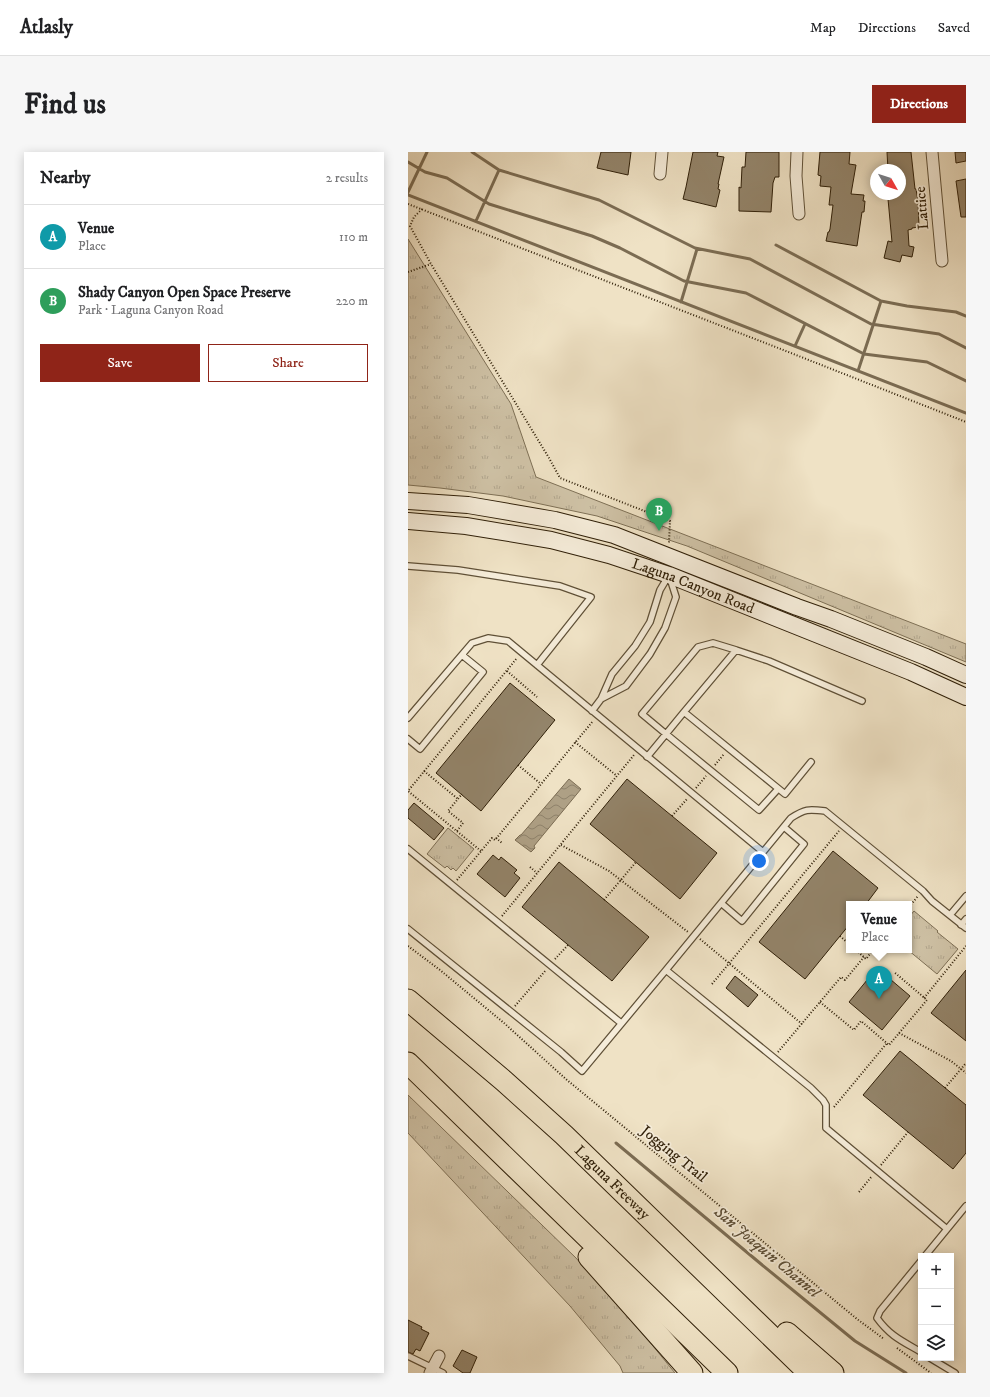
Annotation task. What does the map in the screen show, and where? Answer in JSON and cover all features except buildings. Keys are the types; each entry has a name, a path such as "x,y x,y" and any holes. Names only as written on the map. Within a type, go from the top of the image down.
{"highway":[{"name":"Laguna Freeway","path":"408,1000 526,1100 564,1135 809,1373"},
{"path":"408,1063 727,1373"},
{"path":"463,1117 477,1147 570,1236 692,1373"},
{"path":"670,1238 721,1274 833,1373"}],"main road":[{"name":"Laguna Canyon Road","path":"408,501 468,505 555,520 614,535 667,557 832,619 966,675"},
{"name":"Laguna Canyon Road","path":"408,522 466,526 551,540 608,555 669,575 911,672 966,697"},
{"path":"667,557 669,575"}],"street":[{"path":"660,174 662,152"},
{"path":"797,152 796,176 799,214"},
{"name":"Lattice","path":"932,152 942,261"},
{"path":"431,1370 438,1356"}],"lane":[{"path":"408,566 458,570 560,586 591,597 537,665"},
{"path":"592,710 601,699 612,674 635,646 650,622 660,590 669,575"},
{"path":"601,699 626,686 650,654 665,628 676,597 669,575"},
{"path":"408,718 472,643 488,638 508,641 762,852"},
{"path":"778,788 759,810 642,714 698,647 713,643 736,650 775,664 862,701"},
{"path":"647,757 736,650"},
{"path":"408,739 420,749 483,672 462,655"},
{"path":"684,712 785,794 811,762"},
{"path":"408,929 582,1071 721,904 762,852 791,818 803,810 825,811 964,926 966,919"},
{"path":"721,904 742,921 804,844 784,827"},
{"path":"408,849 621,1023"},
{"path":"950,915 966,896"},
{"path":"666,970 774,1057 823,1100 826,1105 826,1128 947,1229"},
{"path":"927,1253 966,1206"},
{"path":"918,1265 880,1311 877,1318 884,1328 893,1336 918,1350"},
{"path":"408,1356 431,1370 443,1373"},
{"path":"935,1361 955,1373"}],"path":[{"path":"408,204 966,422"},
{"path":"422,210 414,217 410,226 431,264 560,478 670,521 667,557"},
{"path":"408,272 431,264"},
{"path":"481,851 408,791 522,653"},
{"path":"507,671 537,697"},
{"path":"496,838 597,715"},
{"path":"575,742 617,776"},
{"path":"672,816 728,749"},
{"path":"497,922 639,750"},
{"path":"518,766 540,784"},
{"path":"424,771 458,799"},
{"path":"457,831 463,823 448,811 462,794"},
{"path":"712,984 843,826"},
{"path":"452,886 492,838 495,840 496,838 502,843"},
{"path":"561,845 609,872 730,964 802,1024"},
{"path":"604,900 636,862"},
{"path":"530,867 538,873"},
{"path":"912,904 923,891"},
{"path":"840,936 846,941"},
{"path":"511,1012 568,945"},
{"name":"Jogging Trail","path":"408,946 440,970 504,1023 567,1080 857,1319 889,1342"},
{"path":"924,998 966,946"},
{"path":"859,953 864,957"},
{"path":"774,1057 841,977 845,980 864,957 866,959 871,953"},
{"path":"820,1002 854,1030 860,1021 890,1045 927,1000 894,972"},
{"path":"900,1033 951,1061 966,1073"},
{"path":"826,1117 887,1043"},
{"path":"945,1088 966,1063"},
{"path":"859,1192 908,1132"},
{"path":"895,1347 931,1373"}],"green space":[{"path":"408,239 511,404 536,477 966,644 966,662 687,546 597,516 503,496 408,485"},
{"path":"448,828 474,849 456,871 453,868 451,870 447,866 445,868 427,854"},
{"path":"914,911 958,949 937,974 912,953 912,913"},
{"path":"408,1095 576,1258 675,1373 623,1373 620,1366 570,1306 408,1133"}],"water":[{"path":"569,779 581,789 534,846 535,848 531,852 515,840"}],"waterway":[{"path":"408,192 427,152"},
{"path":"472,152 499,170 599,200 695,248 750,259 871,324 939,334 966,348"},
{"path":"408,162 425,172 447,178 489,204 592,236 620,248 684,281 746,293 864,354 927,362 966,381"},
{"path":"476,221 499,170"},
{"path":"408,195 966,413"},
{"path":"776,245 881,301 956,312 966,316"},
{"path":"681,302 697,249"},
{"path":"858,371 881,301"},
{"path":"795,346 805,324"},
{"name":"San Joaquin Channel","path":"616,1143 855,1341 906,1373"}],"place":[{"name":"Shady Canyon Open Space Preserve","path":"659,531"},
{"name":"Venue","path":"879,999"}]}
